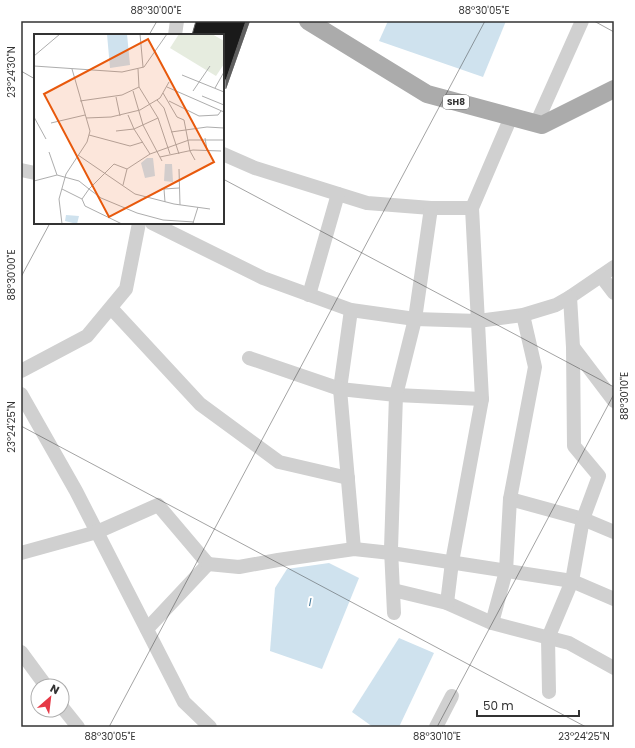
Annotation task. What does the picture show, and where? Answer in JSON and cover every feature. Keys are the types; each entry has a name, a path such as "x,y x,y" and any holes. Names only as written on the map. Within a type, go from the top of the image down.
{"main road":[{"name":"SH8","path":"308,21 427,94 536,124"},
{"path":"536,124 542,125 614,89"}],"street":[{"path":"175,34 177,21"},
{"path":"536,124 582,21"},
{"path":"447,603 452,562 482,400 472,208 511,117"},
{"path":"224,154 255,168 367,203 431,208 472,208"},
{"path":"21,170 34,173"},
{"path":"309,295 338,194"},
{"path":"394,613 391,553 396,395 415,319 431,208"},
{"path":"21,371 87,336 111,308 126,289 139,224"},
{"path":"154,224 263,278 309,295 351,310 415,319 478,321 523,315 556,304 570,297 614,267"},
{"path":"601,276 614,293"},
{"path":"550,692 548,638 572,581 583,519 599,476 574,446 574,347 570,297"},
{"path":"111,308 200,404 279,462 348,478"},
{"path":"351,310 340,389 354,549"},
{"path":"492,623 506,571 510,499 535,366 523,315"},
{"path":"574,347 614,402"},
{"path":"249,358 340,389 396,395 482,400"},
{"path":"21,394 76,491 184,702 210,727"},
{"path":"510,499 583,519 614,532"},
{"path":"21,553 97,532 158,505 208,564 239,568 278,560 354,549 391,553 572,581 614,599"},
{"path":"146,629 208,564"},
{"path":"393,590 447,603 492,623 569,643 614,668"},
{"path":"21,652 40,678"},
{"path":"436,727 452,696"},
{"path":"70,717 78,727"}],"water":[{"path":"388,21 506,21 483,77 379,41"},
{"name":"l","path":"329,563 359,578 322,669 270,651 275,588 287,569"},
{"path":"399,638 434,653 399,727 373,727 352,712"}],"building":[{"path":"196,21 246,21 226,80 224,79 224,34 192,34"}]}
